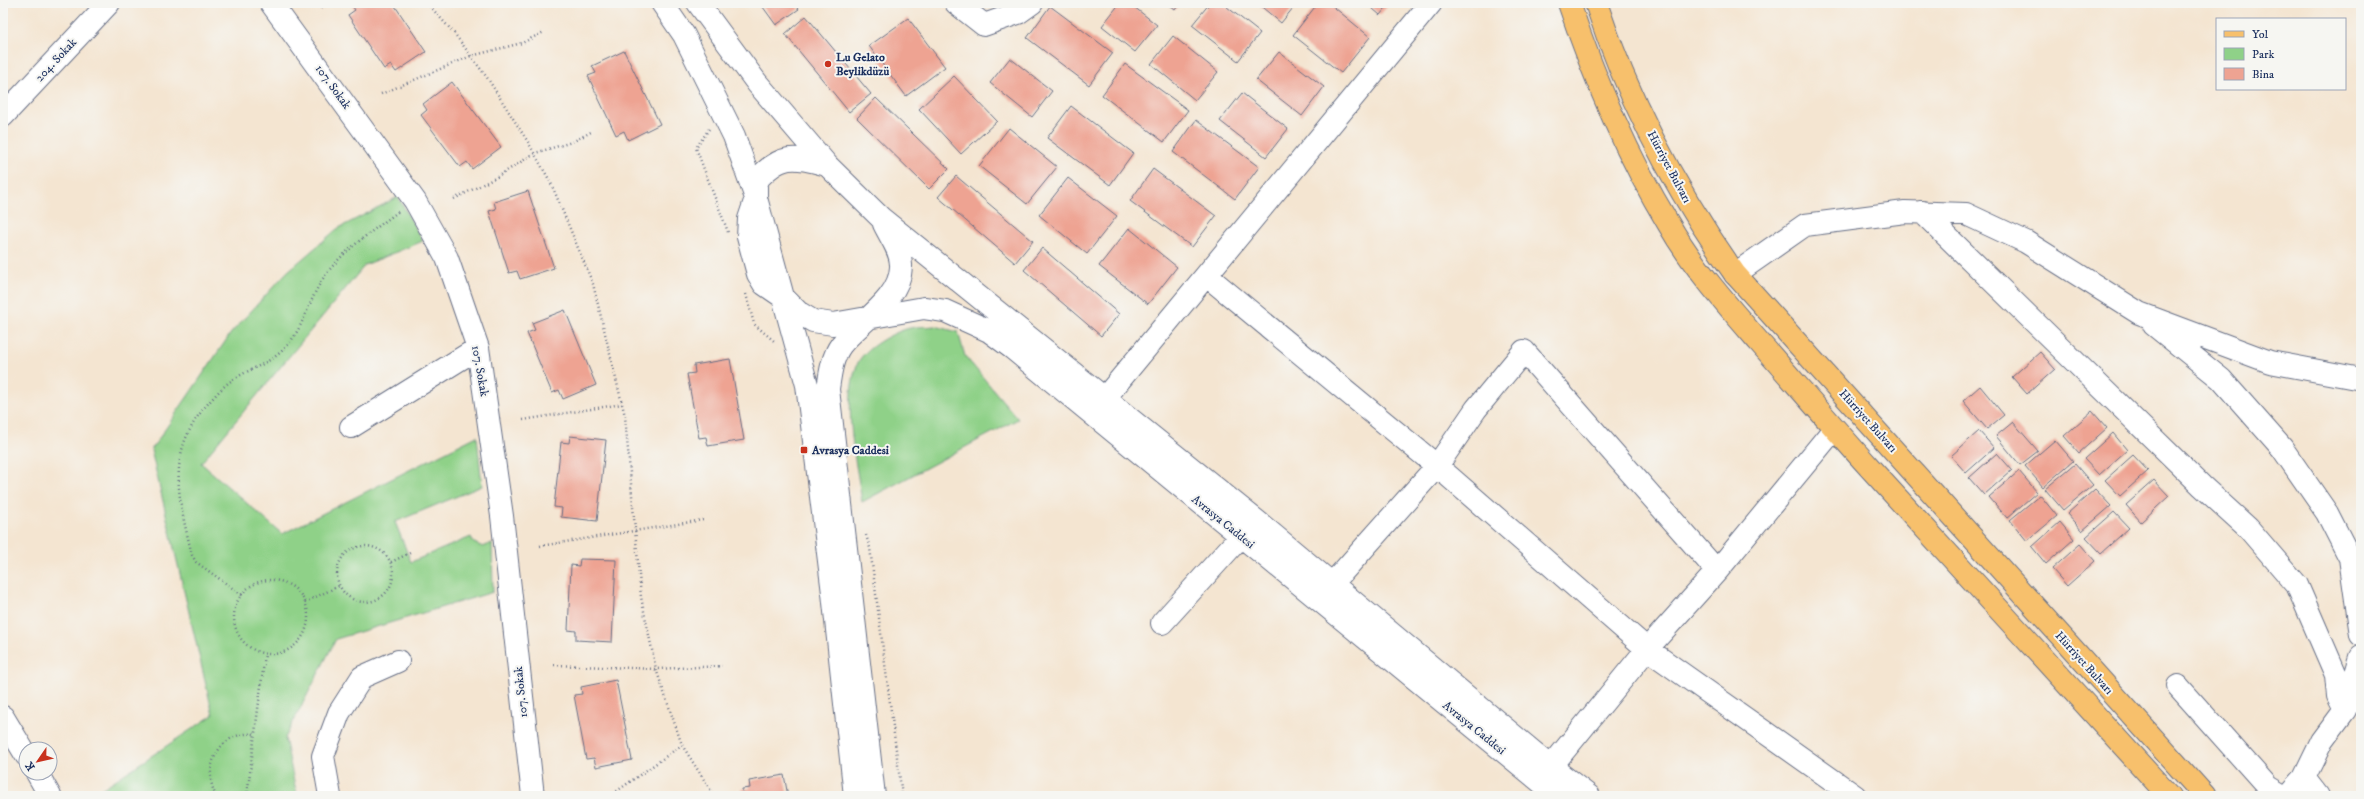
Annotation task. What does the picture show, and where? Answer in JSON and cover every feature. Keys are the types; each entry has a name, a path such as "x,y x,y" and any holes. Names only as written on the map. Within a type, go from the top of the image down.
{"main road":[{"path":"1569,3 1600,89 1668,223 1713,287 1834,428 2040,657 2169,796"},
{"name":"Hürriyet Bulvarı","path":"1596,3 1621,74 1650,134 1702,227 1735,274 2205,796"}],"street":[{"name":"204. Sokak","path":"3,116 109,3"},
{"name":"107. Sokak","path":"271,3 415,201 447,258 478,348 502,516 533,796"},
{"path":"662,3 684,35 734,136 756,198 807,385 833,593 855,796"},
{"path":"698,3 757,83 827,165 881,218 1258,522 1545,774 1589,796"},
{"path":"956,3 984,26 1018,13 1032,3"},
{"path":"1104,399 1431,3"},
{"path":"756,198 756,181 766,170 782,160 797,157 827,165"},
{"path":"1735,274 1805,225 1905,212 1966,214 2026,242 2139,313 2221,379 2282,448 2327,513 2350,558 2361,635"},
{"path":"1922,212 2202,486 2248,528 2297,585 2336,675 2338,696 2345,710"},
{"path":"874,796 828,389 831,367 840,346 892,295 900,281 901,265 897,249 881,218"},
{"path":"1207,276 1437,466 1647,649 1855,796"},
{"name":"Avrasya Caddesi","path":"783,297 798,312 813,321 833,324 865,320 924,308 953,313 989,331 1241,536 1545,774 1558,796"},
{"path":"2139,313 2270,362 2361,379"},
{"path":"351,427 478,348"},
{"path":"1331,585 1437,466 1476,409 1524,351 1717,571"},
{"path":"1545,774 1647,649 1717,571 1834,428"},
{"path":"1162,623 1241,536"},
{"path":"2288,796 2304,778 2322,741 2345,710 2361,658"},
{"path":"330,796 323,756 339,713 362,677 398,661"},
{"path":"2178,686 2268,787 2283,796"},
{"path":"3,717 18,742"},
{"path":"2304,778 2318,796"},
{"path":"42,781 50,796"}],"path":[{"path":"321,9 328,3"},
{"path":"428,3 488,79 535,153 551,184 593,284 622,404 629,445 641,597 656,669 682,745 713,794 720,796"},
{"path":"381,94 471,56 522,43 544,32"},
{"path":"710,124 696,148 721,210 729,238"},
{"path":"454,199 496,177 535,153 572,142 593,131"},
{"path":"242,595 196,562 192,555 178,499 178,467 184,439 194,420 231,381 262,365 286,348 308,309 314,293 336,262 372,232 415,201"},
{"path":"745,289 754,324 775,342"},
{"path":"523,420 622,404"},
{"path":"540,546 703,520"},
{"path":"864,529 870,548 902,796"},
{"path":"369,546 378,549 390,562 393,580 390,589 377,600 359,602 351,599 339,586 338,566 350,551 359,547 369,546"},
{"path":"390,562 410,553"},
{"path":"267,580 279,581 291,585 300,594 305,602 309,618 306,630 300,641 290,649 278,654 265,654 249,646 238,633 235,622 235,610 242,595 256,583 267,580"},
{"path":"305,602 339,586"},
{"path":"247,796 265,654"},
{"path":"554,665 656,669 722,666"},
{"path":"216,796 210,779 210,769 214,758 227,741 247,733 255,734"},
{"path":"610,796 682,745"}],"green space":[{"path":"398,197 423,241 365,265 201,463 282,534 477,436 482,486 395,522 411,562 471,537 474,543 483,547 492,543 493,592 336,639 285,738 297,796 91,796 213,715 151,450 231,333 287,272 337,229"},
{"path":"935,326 958,332 965,356 1018,419 862,502 850,415 853,381 857,365 865,353 872,347 896,333 910,328"}],"building":[{"path":"393,3 426,52 396,72 391,65 384,69 348,15 355,10 351,4"},
{"path":"760,3 794,3 799,9 776,25"},
{"path":"1120,3 1129,3 1157,25 1135,52 1102,26"},
{"path":"1166,3 1180,3 1175,10"},
{"path":"1210,3 1222,3 1260,33 1238,61 1192,25"},
{"path":"1257,3 1297,3 1281,23"},
{"path":"1318,3 1329,3 1370,37 1341,73 1293,35"},
{"path":"1366,3 1390,3 1380,15"},
{"path":"1050,6 1113,53 1089,85 1027,38"},
{"name":"Lu Gelato Beylikdüzü","path":"806,16 871,94 849,112 785,34"},
{"path":"908,18 945,67 906,96 869,46"},
{"path":"1173,36 1218,72 1195,100 1151,64"},
{"path":"624,51 660,124 628,140 624,131 616,135 588,76 596,73 592,66"},
{"path":"1279,52 1324,87 1302,116 1256,80"},
{"path":"1010,58 1052,91 1032,117 990,83"},
{"path":"1125,64 1188,110 1164,142 1102,95"},
{"path":"954,76 997,121 961,154 919,109"},
{"path":"452,82 501,147 472,169 467,162 460,167 421,115 427,110 423,104"},
{"path":"1242,93 1288,129 1266,157 1220,121"},
{"path":"876,98 949,169 929,189 857,118"},
{"path":"1071,106 1133,153 1110,185 1047,138"},
{"path":"1196,120 1259,167 1235,199 1173,152"},
{"path":"1009,128 1057,167 1027,204 979,166"},
{"path":"1153,169 1216,216 1192,247 1130,201"},
{"path":"956,176 1033,241 1015,263 938,197"},
{"path":"1068,178 1117,216 1087,254 1039,215"},
{"path":"528,191 554,268 520,279 517,271 509,273 489,211 496,209 494,202"},
{"path":"1129,228 1177,267 1148,304 1099,266"},
{"path":"1042,248 1119,314 1101,336 1024,270"},
{"path":"565,310 596,385 563,399 559,390 552,393 527,333 535,330 532,323"},
{"path":"2040,352 2055,369 2027,394 2012,377"},
{"path":"730,359 744,440 708,446 706,437 699,438 687,374 695,373 694,365"},
{"path":"1980,386 2004,415 1987,429 1963,401"},
{"path":"2092,411 2107,428 2079,453 2064,436"},
{"path":"2013,422 2038,451 2020,465 1996,436"},
{"path":"1979,431 1994,448 1966,473 1951,456"},
{"path":"2113,433 2127,450 2099,475 2084,459"},
{"path":"570,436 606,440 597,521 561,517 562,508 554,507 561,442 569,443"},
{"path":"2055,440 2073,461 2043,487 2025,466"},
{"path":"1997,453 2012,470 1984,495 1969,478"},
{"path":"2133,455 2148,471 2120,496 2105,480"},
{"path":"2075,464 2093,485 2063,510 2045,489"},
{"path":"2019,471 2037,492 2007,518 1989,497"},
{"path":"2154,480 2169,496 2141,522 2126,505"},
{"path":"2095,489 2111,506 2082,531 2067,514"},
{"path":"2040,495 2057,516 2027,541 2010,520"},
{"path":"2114,512 2129,528 2101,553 2086,537"},
{"path":"2060,522 2074,539 2046,564 2032,547"},
{"path":"2080,544 2095,561 2067,586 2052,569"},
{"path":"580,559 616,560 612,642 576,640 576,631 568,630 571,565 579,566"},
{"path":"616,680 632,760 596,767 594,758 586,759 574,695 582,694 581,687"},
{"path":"784,775 788,796 743,796 742,789 750,788 749,781"}],"place":[{"name":"Lu Gelato Beylikdüzü","path":"828,64"},
{"name":"Avrasya Caddesi","path":"804,450"}]}
